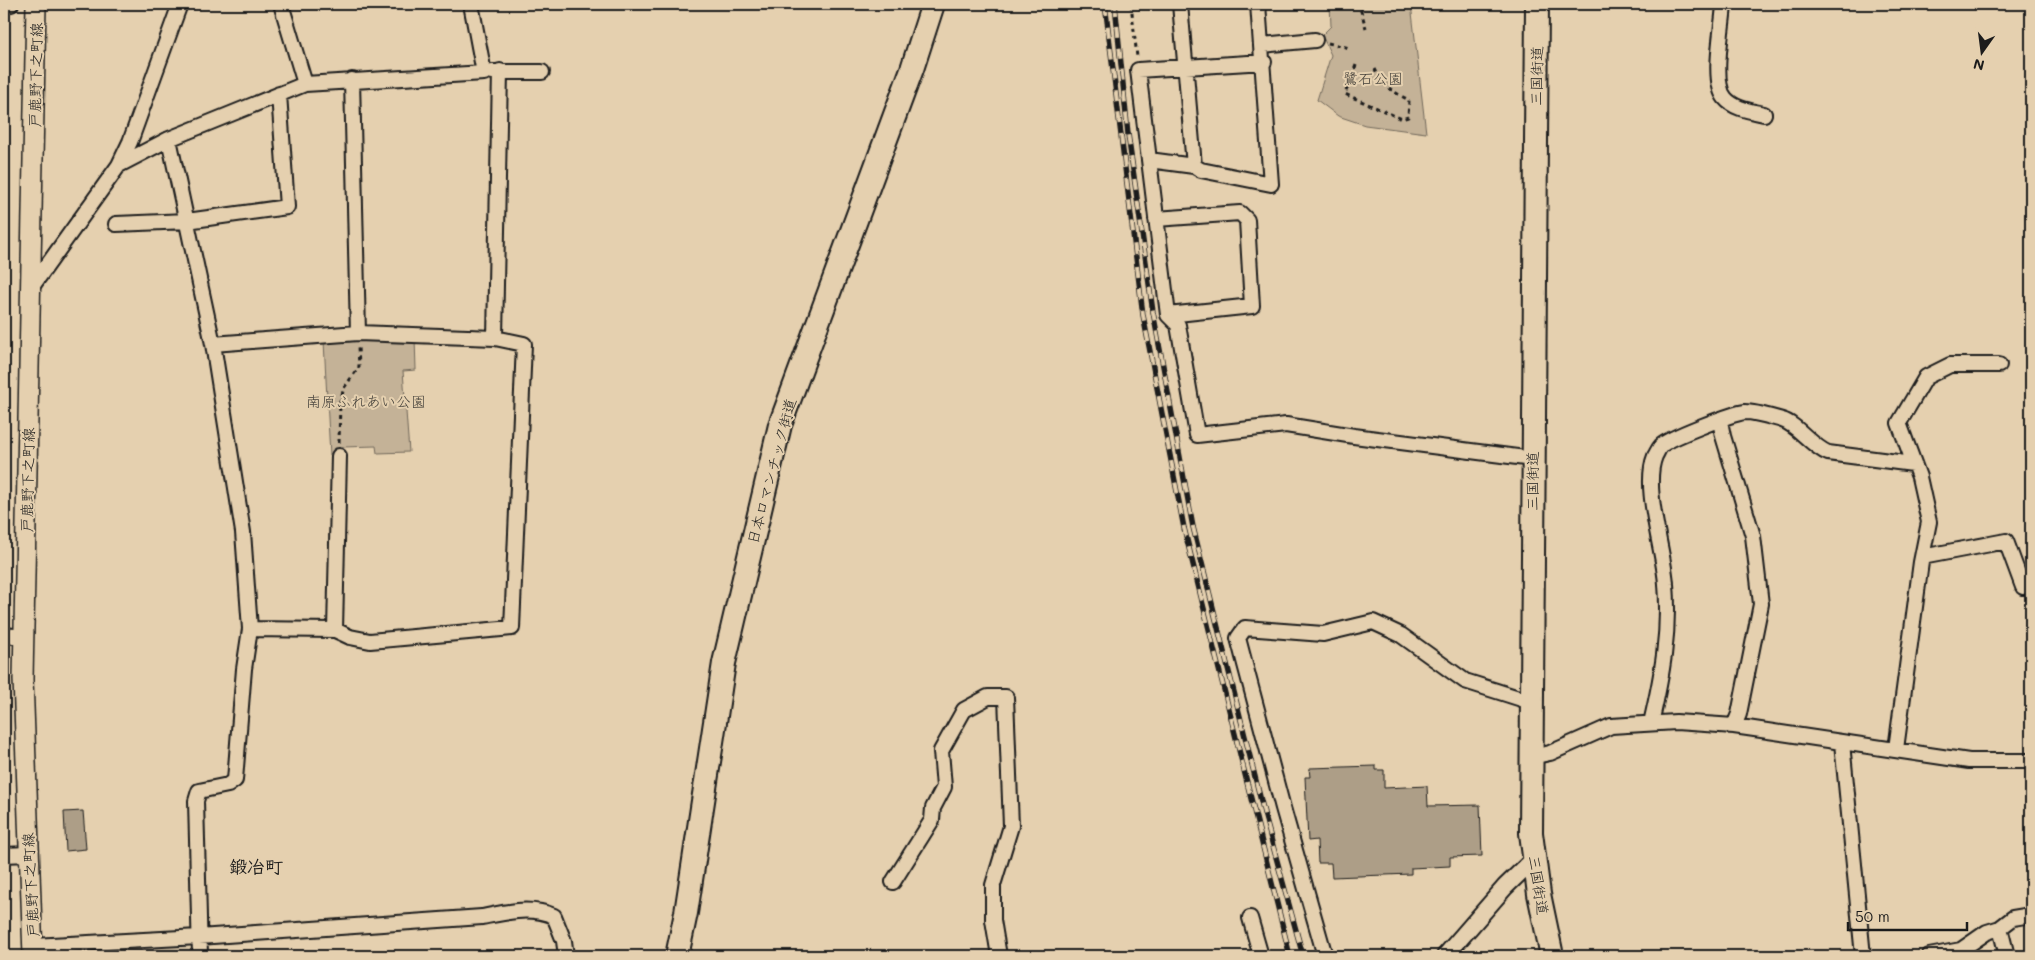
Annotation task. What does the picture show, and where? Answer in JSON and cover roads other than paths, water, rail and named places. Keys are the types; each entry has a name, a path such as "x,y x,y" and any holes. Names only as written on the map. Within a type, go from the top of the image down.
{"highway":[{"name":"日本ロマンチック街道","path":"676,956 686,913 724,663 780,424 912,69 933,4"},
{"name":"三国街道","path":"1537,4 1532,459 1531,833 1552,956"}],"main road":[{"name":"戸鹿野下之町線","path":"33,951 24,727 24,637 36,4"}],"street":[{"path":"4,5 11,4"},
{"path":"32,288 119,165 130,142 180,4"},
{"path":"281,4 304,84"},
{"path":"471,4 484,73"},
{"path":"1180,4 1187,67 1194,166"},
{"path":"1149,160 1194,166 1202,170 1271,184 1264,62 1258,4"},
{"path":"1724,4 1719,87 1726,99 1738,108 1764,114"},
{"path":"1262,45 1315,40"},
{"path":"1264,62 1138,70 1168,315 1178,325 1197,435 1286,424 1354,436 1532,459"},
{"path":"119,165 169,139 304,84 500,71 542,72"},
{"path":"496,338 500,71"},
{"path":"352,80 358,333"},
{"path":"116,224 187,221 287,207 279,94"},
{"path":"169,139 213,344 243,532 250,629 244,669 235,780 228,785 199,791 196,801 200,956"},
{"path":"1156,219 1240,213 1247,220 1252,306 1168,315"},
{"path":"213,344 358,333 496,338 524,344 512,628 370,641 350,637 335,630 250,629"},
{"path":"1896,749 1922,557 1929,522 1919,477 1899,423 1926,377 1950,365 1999,365"},
{"path":"1651,722 1664,664 1667,627 1666,576 1653,505 1654,458 1660,447 1669,440 1744,412 1785,420 1818,448 1828,452 1913,464"},
{"path":"1720,421 1753,536 1761,604 1739,714 1734,726"},
{"path":"335,630 339,456"},
{"path":"1922,557 2006,542 2023,587"},
{"path":"1325,956 1282,808 1238,638 1245,628 1323,634 1373,622 1401,635 1465,681 1531,702"},
{"path":"4,635 24,637"},
{"path":"894,882 932,820 933,808 944,787 941,751 964,710 988,697 1006,697 1011,826 993,885 993,920 999,956"},
{"path":"1531,757 1550,753 1611,726 1651,722 1705,723 1734,726 1969,761 2031,761"},
{"path":"1842,743 1863,956"},
{"path":"4,856 28,854"},
{"path":"1445,956 1505,887 1534,859"},
{"path":"33,951 482,917 517,911 540,910 554,916 562,934 566,956"},
{"path":"1929,956 1961,950 1987,932 2000,928 2013,918 2031,915"},
{"path":"1250,918 1261,956"},
{"path":"2000,928 2006,956"}],"railway":[{"path":"1105,4 1143,315 1184,528 1290,956"},
{"path":"1115,4 1128,134 1153,312 1193,527 1264,813 1303,956"}],"district":[{"name":"鍛冶町","path":"256,866"}],"park label":[{"name":"鷺石公園","path":"1373,78"},
{"name":"南原ふれあい公園","path":"366,401"}]}
